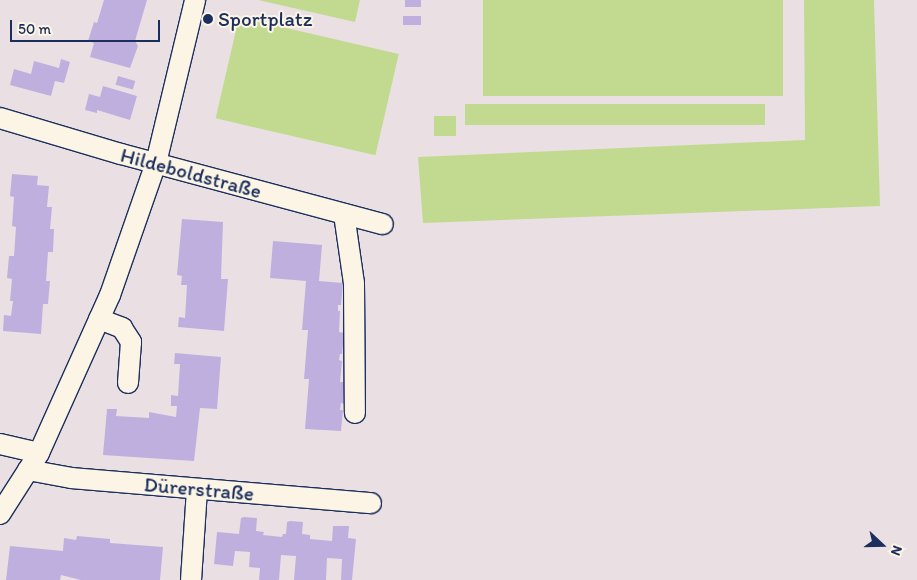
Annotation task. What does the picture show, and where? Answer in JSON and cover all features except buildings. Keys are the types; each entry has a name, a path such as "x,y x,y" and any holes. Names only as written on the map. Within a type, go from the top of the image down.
{"street":[{"path":"0,514 39,453 110,295 156,163 195,0"},
{"name":"Hildeboldstraße","path":"0,118 156,163 383,224"},
{"path":"344,214 354,283 355,412"},
{"path":"99,319 122,328 131,342 128,383"},
{"path":"0,444 39,453"},
{"name":"Dürerstraße","path":"28,470 72,478 197,490 371,503"},
{"path":"191,580 197,490"}],"green space":[{"path":"258,0 360,0 355,22"},
{"path":"483,0 783,0 783,96 483,96"},
{"path":"804,0 874,0 880,206 423,223 418,157 805,140"},
{"path":"239,17 399,54 375,155 216,118"},
{"path":"465,104 765,104 765,125 465,125"},
{"path":"434,116 456,116 456,136 434,136"}],"place":[{"name":"Sportplatz","path":"208,19"}]}
